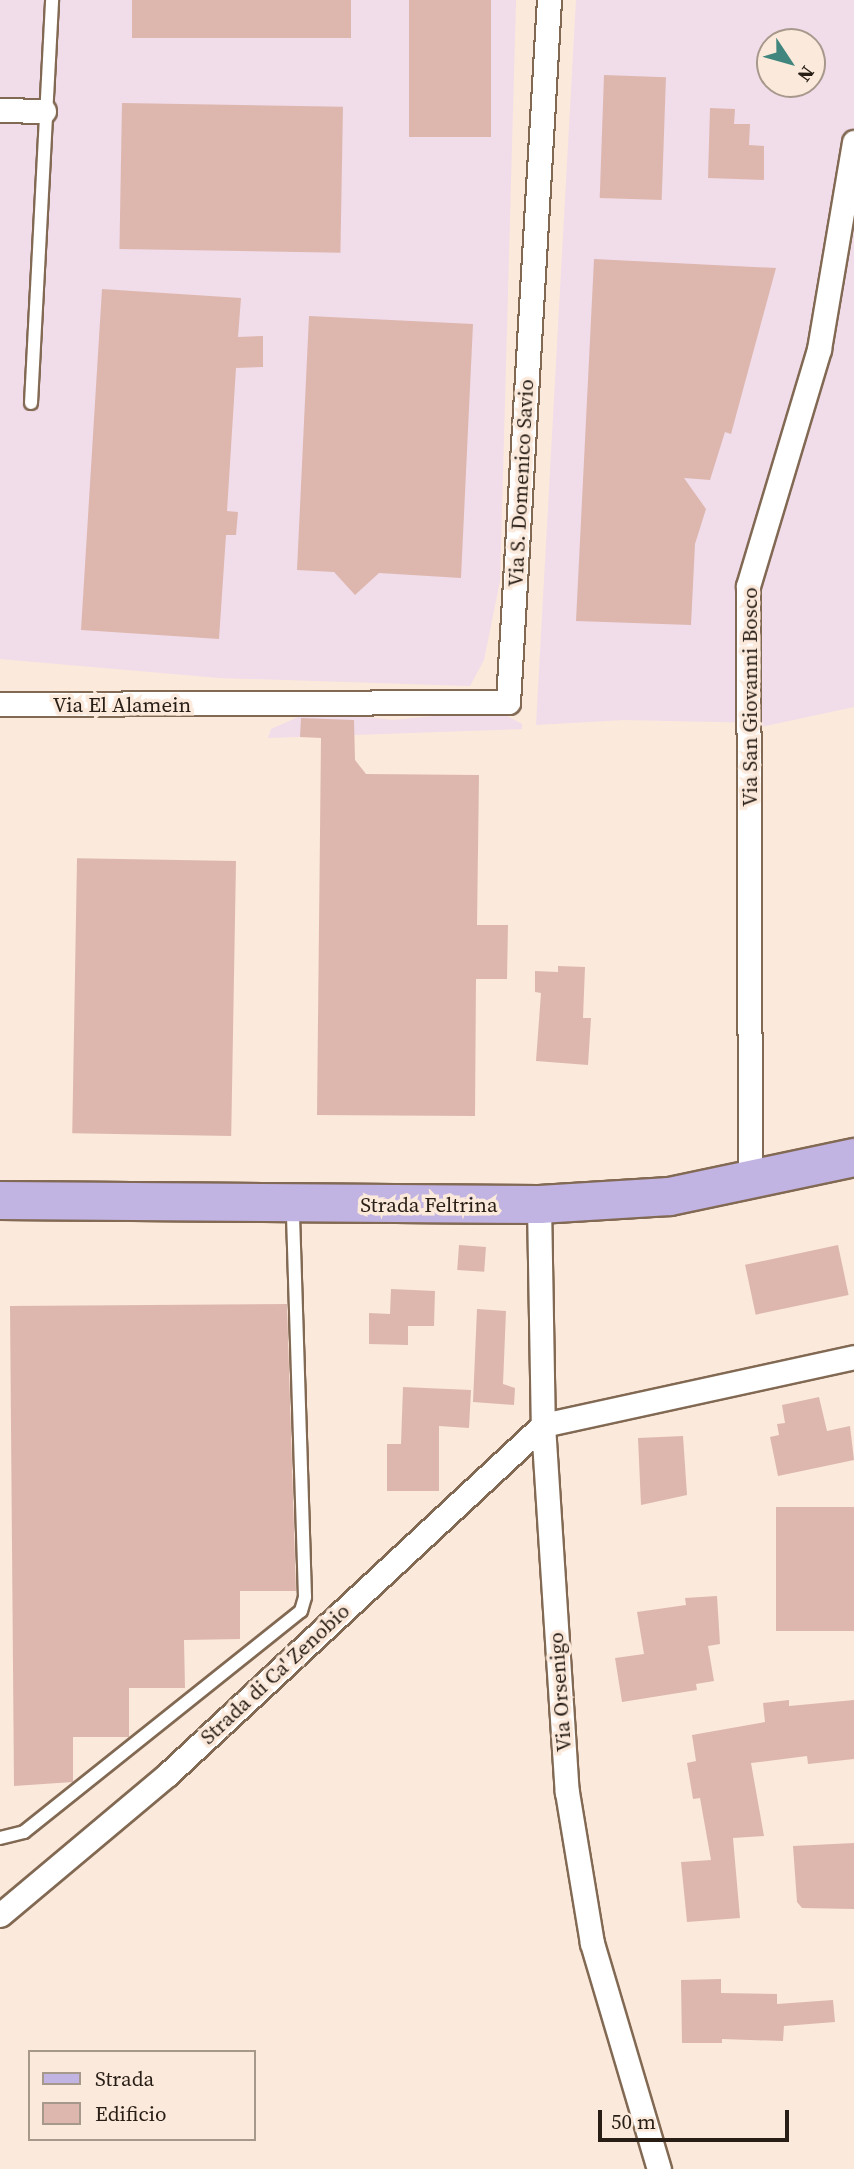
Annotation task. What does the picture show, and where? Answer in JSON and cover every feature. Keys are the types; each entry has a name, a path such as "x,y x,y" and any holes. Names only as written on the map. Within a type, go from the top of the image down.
{"main road":[{"name":"Strada Feltrina","path":"0,1200 293,1205 539,1204 668,1196 854,1157"}],"street":[{"name":"Via S. Domenico Savio","path":"243,706 508,702 549,0"},
{"path":"0,110 44,111"},
{"name":"Via San Giovanni Bosco","path":"750,1180 748,586 819,349 854,142"},
{"name":"Via El Alamein","path":"0,704 243,706"},
{"name":"Via Orsenigo","path":"539,1204 543,1425 567,1792 592,1942 659,2169"},
{"path":"543,1425 854,1357"},
{"name":"Strada di Ca' Zenobio","path":"0,1915 167,1774 543,1425"}],"lane":[{"path":"30,403 52,0"},
{"path":"0,1838 24,1832 300,1611 306,1597 293,1205"}],"shaded area":[{"path":"0,0 516,0 500,581 484,660 470,686 219,678 0,659"},
{"path":"576,0 854,0 854,707 761,727 761,723 624,720 536,725"},
{"path":"496,710 522,724 522,729 268,738 271,729 312,711 393,720"}],"building":[{"path":"132,0 351,0 351,38 132,38"},
{"path":"409,0 491,0 491,137 409,137"},
{"path":"604,75 666,77 662,200 600,198"},
{"path":"122,103 343,107 340,253 119,249"},
{"path":"710,108 735,109 734,124 750,124 749,145 764,146 764,180 708,178"},
{"path":"594,259 776,268 731,434 725,432 710,480 684,478 706,509 695,544 691,625 576,621"},
{"path":"102,289 241,298 238,337 263,336 263,367 236,368 227,511 238,512 236,535 226,535 219,639 81,630"},
{"path":"309,316 473,324 461,578 379,573 355,595 334,572 297,570"},
{"path":"301,718 354,720 355,760 366,774 479,775 477,925 508,925 507,979 476,979 475,1116 317,1115 321,738 300,737"},
{"path":"77,858 236,861 231,1136 72,1133"},
{"path":"558,966 585,967 583,1018 591,1018 588,1065 536,1061 541,993 535,992 535,971 558,972"},
{"path":"459,1245 486,1247 484,1272 457,1270"},
{"path":"838,1245 849,1295 756,1315 745,1265"},
{"path":"391,1289 435,1291 434,1326 408,1326 408,1345 369,1344 369,1313 390,1314"},
{"path":"287,1304 296,1591 240,1591 240,1639 184,1640 185,1688 129,1688 129,1737 73,1737 73,1782 14,1786 10,1306"},
{"path":"477,1309 506,1311 503,1384 515,1388 514,1405 473,1402"},
{"path":"403,1387 471,1390 469,1428 439,1426 439,1491 387,1491 387,1444 401,1444"},
{"path":"819,1397 827,1431 850,1426 854,1460 778,1476 770,1437 779,1435 777,1424 785,1423 782,1405"},
{"path":"683,1436 687,1495 641,1505 638,1438"},
{"path":"776,1507 854,1507 854,1631 776,1631"},
{"path":"717,1596 720,1644 708,1646 714,1681 696,1684 697,1690 622,1702 615,1658 644,1654 637,1612 686,1605 685,1598"},
{"path":"789,1700 789,1706 854,1700 854,1759 808,1764 807,1756 751,1763 764,1836 733,1838 740,1918 687,1922 681,1862 711,1860 700,1798 693,1799 687,1763 696,1761 692,1735 765,1722 763,1703"},
{"path":"854,1843 854,1909 802,1908 797,1902 793,1846"},
{"path":"721,1979 721,1993 777,1994 777,2004 833,2000 835,2022 784,2026 783,2041 722,2039 722,2043 682,2043 681,1980"}]}
